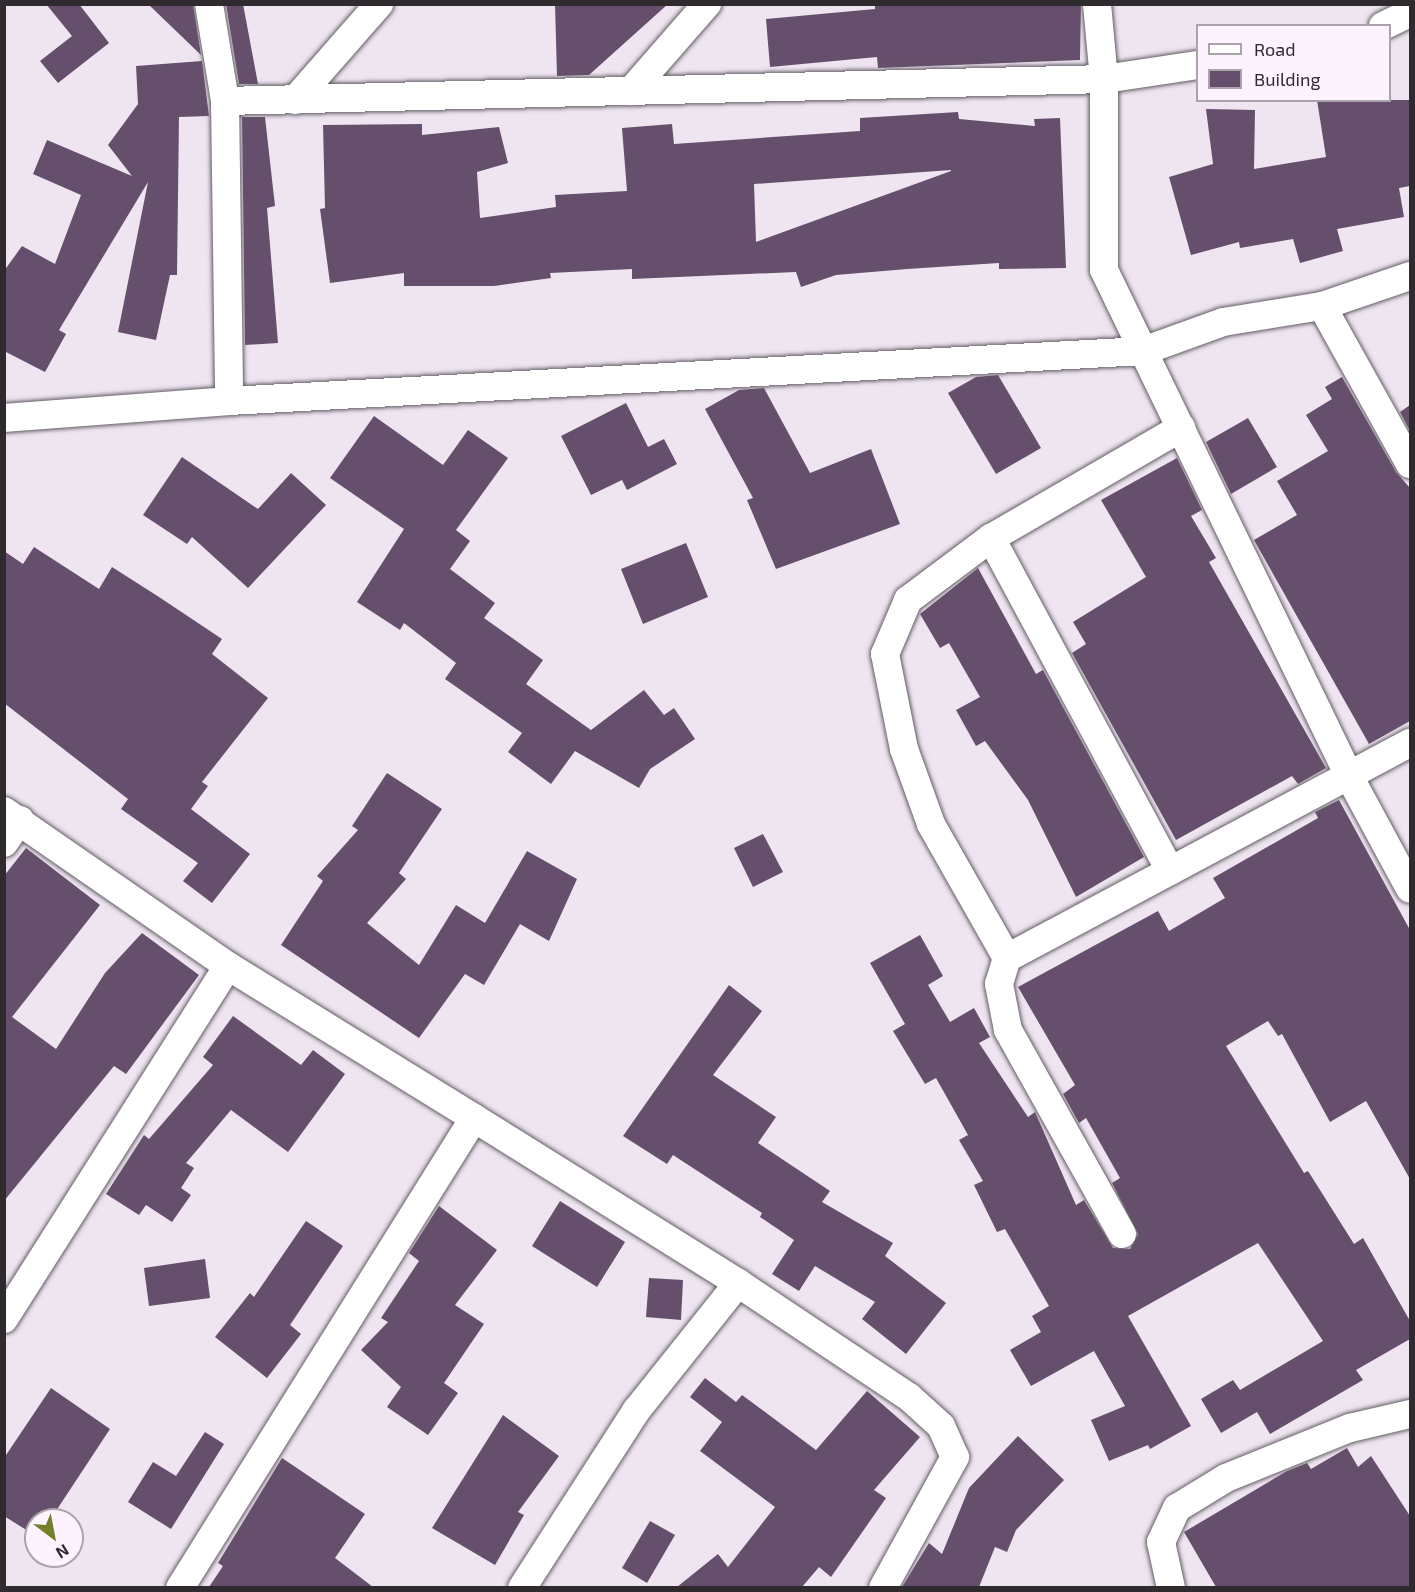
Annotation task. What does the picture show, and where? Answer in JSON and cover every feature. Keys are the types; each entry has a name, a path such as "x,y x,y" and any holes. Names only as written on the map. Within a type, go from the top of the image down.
{"street":[{"path":"209,4 225,101 229,401"},
{"path":"295,100 379,4"},
{"path":"631,91 707,4"},
{"path":"1097,4 1104,79 1104,270 1349,776 1410,889"},
{"path":"1387,24 1410,13"},
{"path":"225,101 1104,79 1196,65"},
{"path":"4,418 229,401 1143,351 1222,322 1322,306 1410,276"},
{"path":"1322,306 1410,464"},
{"path":"1007,958 931,824 904,749 885,654 908,600 991,538 1181,428"},
{"path":"991,538 1170,872"},
{"path":"1122,1234 1008,1030 999,984 1007,958 1410,743"},
{"path":"4,843 12,816 228,966 738,1283 909,1397 941,1426 955,1457 882,1587"},
{"path":"4,1319 228,966"},
{"path":"180,1587 474,1118"},
{"path":"522,1587 636,1411 738,1283"},
{"path":"1172,1587 1161,1542 1177,1508 1226,1478 1350,1428 1410,1414"}],"building":[{"path":"46,4 79,4 109,43 58,83 40,61 72,36"},
{"path":"148,4 193,4 201,55"},
{"path":"226,4 243,4 258,84 239,84"},
{"path":"555,4 668,4 589,75 557,76"},
{"path":"875,4 1081,4 1080,60 878,68 877,57 770,67 766,19 875,9"},
{"path":"202,61 209,116 179,117 177,275 170,275 156,340 118,332 148,182 59,330 66,334 45,372 4,351 4,271 22,246 55,264 81,195 33,174 47,140 132,176 108,145 138,104 136,66"},
{"path":"1410,100 1410,186 1399,188 1404,217 1337,229 1343,251 1300,263 1293,239 1240,248 1239,242 1191,255 1169,177 1213,164 1206,109 1255,110 1254,169 1326,157 1317,102"},
{"path":"958,112 959,119 1035,126 1034,119 1060,118 1066,268 999,269 999,263 907,269 836,275 801,287 796,272 632,279 632,269 550,273 551,278 494,286 404,286 404,273 330,283 320,209 325,208 323,125 422,124 422,135 499,127 508,163 477,172 480,218 556,207 555,195 627,191 622,128 672,124 674,144 860,131 860,118","holes":["951,171 756,242 754,184"]},
{"path":"242,117 265,117 275,206 267,208 278,343 245,345"},
{"path":"998,375 1041,448 996,474 948,393 976,377"},
{"path":"1342,377 1396,472 1410,488 1410,721 1369,744 1254,540 1297,515 1277,481 1328,451 1306,415 1332,399 1325,387"},
{"path":"764,388 810,473 871,449 900,524 776,569 747,500 753,498 705,409 739,390"},
{"path":"626,403 648,447 664,439 677,464 627,490 622,480 591,495 561,436"},
{"path":"1410,405 1410,431 1400,412"},
{"path":"374,416 443,465 468,430 508,458 456,530 470,541 450,569 495,603 484,618 543,660 526,684 591,730 644,690 664,715 674,708 695,739 650,769 639,788 575,751 551,784 508,752 522,733 445,679 456,663 404,623 400,630 357,602 404,529 330,478"},
{"path":"1248,418 1277,467 1231,494 1206,442"},
{"path":"182,457 258,509 291,473 326,505 248,588 192,537 187,544 143,515"},
{"path":"1177,458 1202,510 1191,516 1216,558 1209,562 1326,768 1298,784 1292,776 1176,840 1072,653 1086,644 1073,622 1146,577 1101,500"},
{"path":"686,543 708,597 643,624 621,569"},
{"path":"34,547 99,589 112,567 159,597 222,639 212,654 268,698 202,782 208,786 191,809 250,854 212,903 183,881 198,863 121,809 128,799 4,703 4,551 23,564"},
{"path":"978,568 1036,674 1043,670 1144,857 1076,897 1028,800 985,741 976,746 956,710 980,697 949,643 940,648 920,614"},
{"path":"387,773 442,809 399,873 406,879 367,923 419,965 456,905 485,923 527,851 577,879 549,941 520,924 484,985 465,974 419,1038 281,945 323,881 317,876 358,830 352,826"},
{"path":"1339,800 1410,930 1410,1179 1366,1101 1330,1122 1282,1034 1278,1036 1268,1021 1226,1046 1304,1173 1308,1171 1354,1244 1363,1238 1410,1321 1410,1339 1356,1370 1363,1380 1270,1434 1257,1412 1221,1433 1201,1399 1233,1380 1240,1390 1323,1341 1258,1243 1128,1316 1191,1426 1150,1449 1148,1445 1109,1461 1091,1420 1125,1406 1094,1351 1031,1386 1010,1350 1041,1332 1032,1316 1049,1306 1005,1229 997,1232 974,1185 983,1181 959,1140 968,1135 936,1078 925,1084 893,1031 905,1024 870,963 920,935 943,976 928,985 950,1022 974,1008 990,1037 979,1043 1028,1117 1035,1112 1076,1205 1084,1200 1113,1248 1130,1249 1138,1234 1112,1183 1120,1178 1086,1118 1079,1123 1063,1094 1075,1085 1018,987 1158,911 1169,931 1225,898 1213,878 1318,818 1315,812"},
{"path":"763,834 783,872 753,887 734,848"},
{"path":"26,848 100,905 12,1017 56,1049 105,973 142,933 199,975 126,1074 114,1066 4,1201 4,876"},
{"path":"729,985 762,1011 713,1075 776,1117 758,1143 830,1191 822,1202 893,1243 885,1256 946,1303 906,1354 862,1319 875,1302 815,1266 799,1291 772,1274 794,1240 760,1217 762,1213 673,1155 667,1164 623,1136"},
{"path":"233,1016 301,1065 313,1050 345,1074 288,1152 231,1110 186,1163 194,1168 181,1188 191,1195 172,1222 146,1205 139,1215 106,1194 144,1135 149,1139 213,1065 203,1057"},
{"path":"560,1201 625,1242 597,1287 532,1246"},
{"path":"439,1206 497,1250 455,1305 484,1324 444,1383 458,1393 428,1435 387,1407 401,1387 361,1350 388,1322 381,1318 419,1261 409,1253"},
{"path":"306,1221 343,1246 290,1325 301,1334 267,1378 215,1337 250,1293 254,1297"},
{"path":"205,1259 210,1298 149,1306 144,1268"},
{"path":"649,1278 683,1280 681,1320 646,1317"},
{"path":"705,1378 736,1402 742,1395 816,1450 867,1391 920,1437 874,1490 886,1498 831,1577 819,1567 802,1587 677,1587 718,1554 728,1567 775,1507 700,1451 722,1422 690,1397"},
{"path":"51,1388 110,1429 58,1508 24,1508 24,1528 4,1516 4,1458"},
{"path":"503,1415 559,1456 518,1512 524,1515 495,1565 432,1528"},
{"path":"205,1432 224,1444 171,1529 128,1502 153,1462 176,1476"},
{"path":"1018,1436 1064,1480 1016,1530 1007,1552 995,1547 979,1587 902,1587 929,1543 942,1554 969,1488"},
{"path":"1347,1448 1358,1467 1371,1456 1410,1516 1410,1587 1216,1587 1184,1532 1287,1471 1307,1463 1311,1469"},
{"path":"282,1458 365,1514 335,1558 373,1587 209,1587 223,1566 218,1563"},
{"path":"650,1521 675,1535 647,1583 622,1568"}]}
